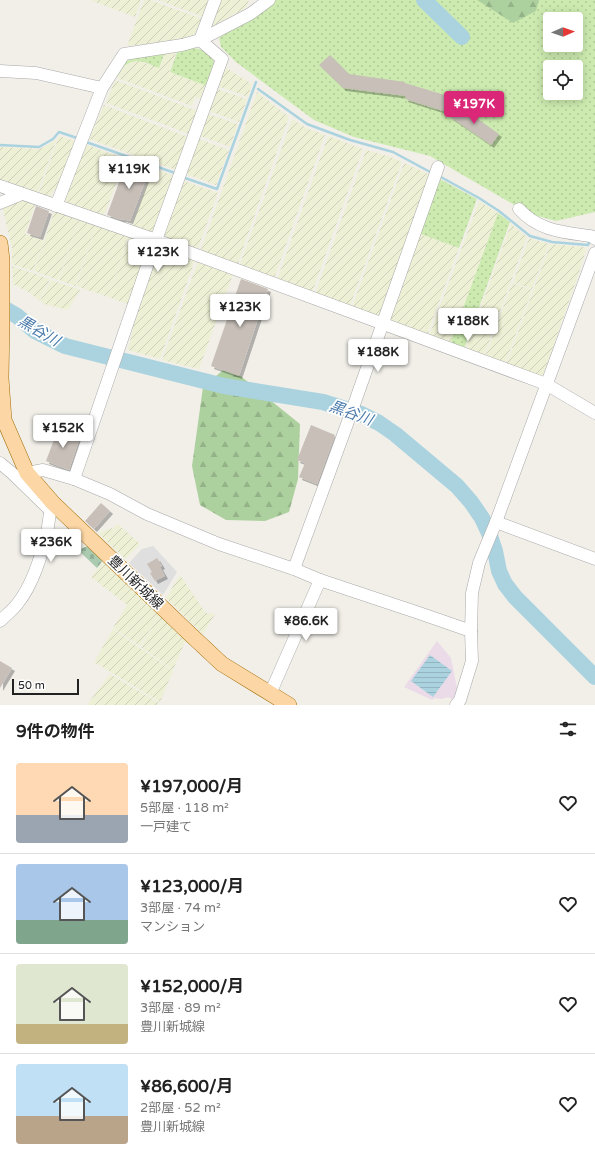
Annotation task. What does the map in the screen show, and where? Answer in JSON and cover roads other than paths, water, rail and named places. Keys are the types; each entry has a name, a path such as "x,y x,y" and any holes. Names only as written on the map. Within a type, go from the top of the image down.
{"main road":[{"name":"豊川新城線","path":"0,243 2,260 0,378 4,420 27,473 52,506 222,664 289,705"}],"street":[{"path":"200,40 215,0"},
{"path":"56,206 102,88 124,54 182,45 200,40 250,14 269,0"},
{"path":"74,479 156,240 222,59 200,40"},
{"path":"0,71 36,73 102,88"},
{"path":"294,569 438,167"},
{"path":"0,186 156,240 546,384 595,413"},
{"path":"0,203 22,194"},
{"path":"519,209 526,217 543,227 560,232 590,236 595,240"},
{"path":"456,705 460,700 472,661 472,593 479,563 496,522 595,253"},
{"path":"0,463 52,506 38,564 30,584 18,604 0,621"},
{"path":"27,473 43,470 74,479 110,494 147,514 219,544 471,632"},
{"path":"496,522 595,559"},
{"path":"270,694 320,580"}],"water":[{"path":"430,655 452,671 433,697 411,681"}],"waterway":[{"path":"424,0 462,37"},
{"path":"185,178 217,189 256,82"},
{"path":"258,89 307,124 350,140 393,152 432,173"},
{"path":"0,145 39,147 53,139 59,132 77,138"},
{"path":"86,142 175,173"},
{"path":"439,176 499,211 530,236 552,242 588,245 590,239"},
{"name":"黒谷川","path":"0,306 17,316 35,331 65,346 224,386 323,402 361,414 379,423 395,434 457,486 471,502 482,518 489,533 495,551 499,571 505,584 515,597 595,677"}]}
